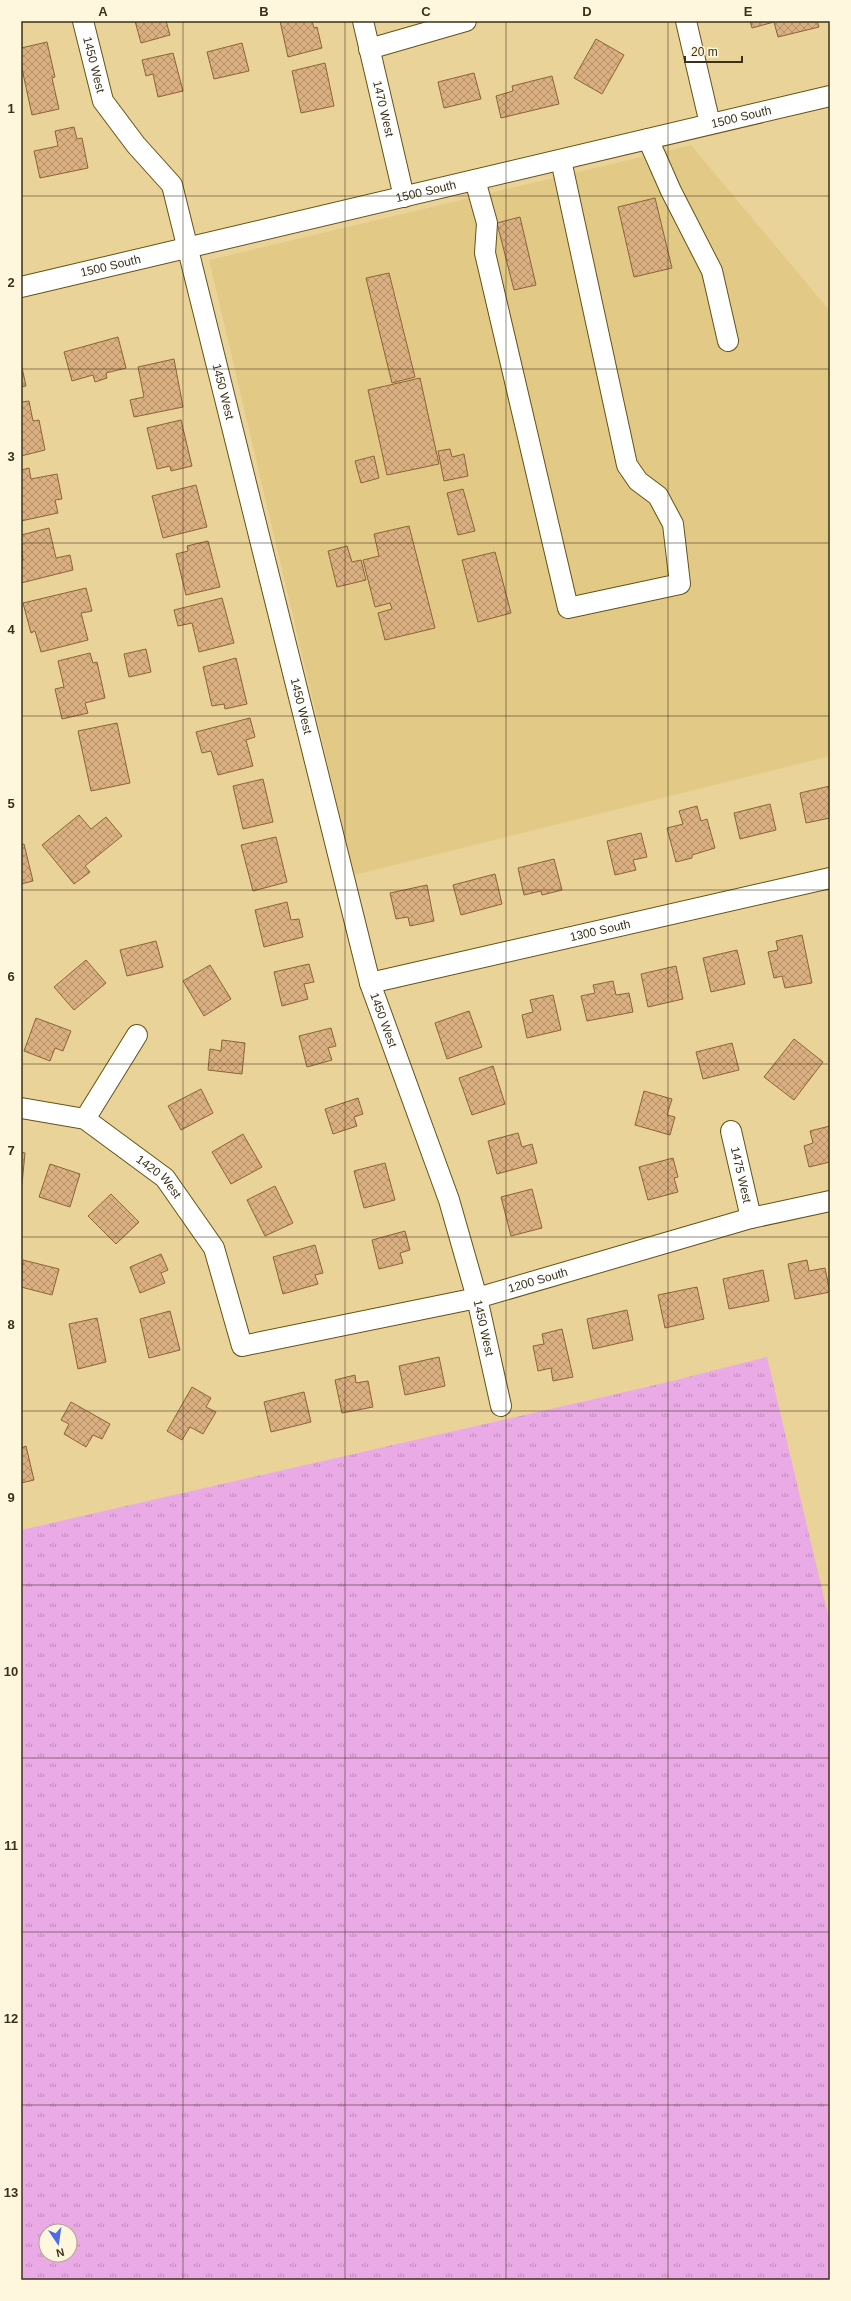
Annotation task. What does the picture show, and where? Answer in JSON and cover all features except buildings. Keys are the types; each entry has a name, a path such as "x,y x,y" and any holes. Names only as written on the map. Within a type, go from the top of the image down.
{"street":[{"name":"1450 West","path":"84,21 103,101 136,145 172,185 189,248 370,983 449,1200 477,1298 500,1406"},
{"name":"1470 West","path":"363,21 404,197"},
{"path":"369,49 466,21"},
{"path":"686,21 710,124"},
{"name":"1500 South","path":"21,287 830,96"},
{"path":"648,139 671,191 712,271 728,341"},
{"path":"475,180 486,223 485,253 568,608 680,584 673,524 658,496 638,481 627,465 561,160"},
{"name":"1300 South","path":"370,983 830,878"},
{"path":"21,1108 85,1119 137,1035"},
{"name":"1420 West","path":"85,1119 165,1178 214,1248 242,1346"},
{"name":"1475 West","path":"730,1131 751,1218"},
{"name":"1200 South","path":"242,1346 477,1298 751,1218 830,1201"}],"shaded area":[{"path":"691,145 830,311 830,756 354,875 209,260"}],"green space":[{"path":"767,1357 830,1623 830,2280 21,2280 21,1530 664,1383"}]}
